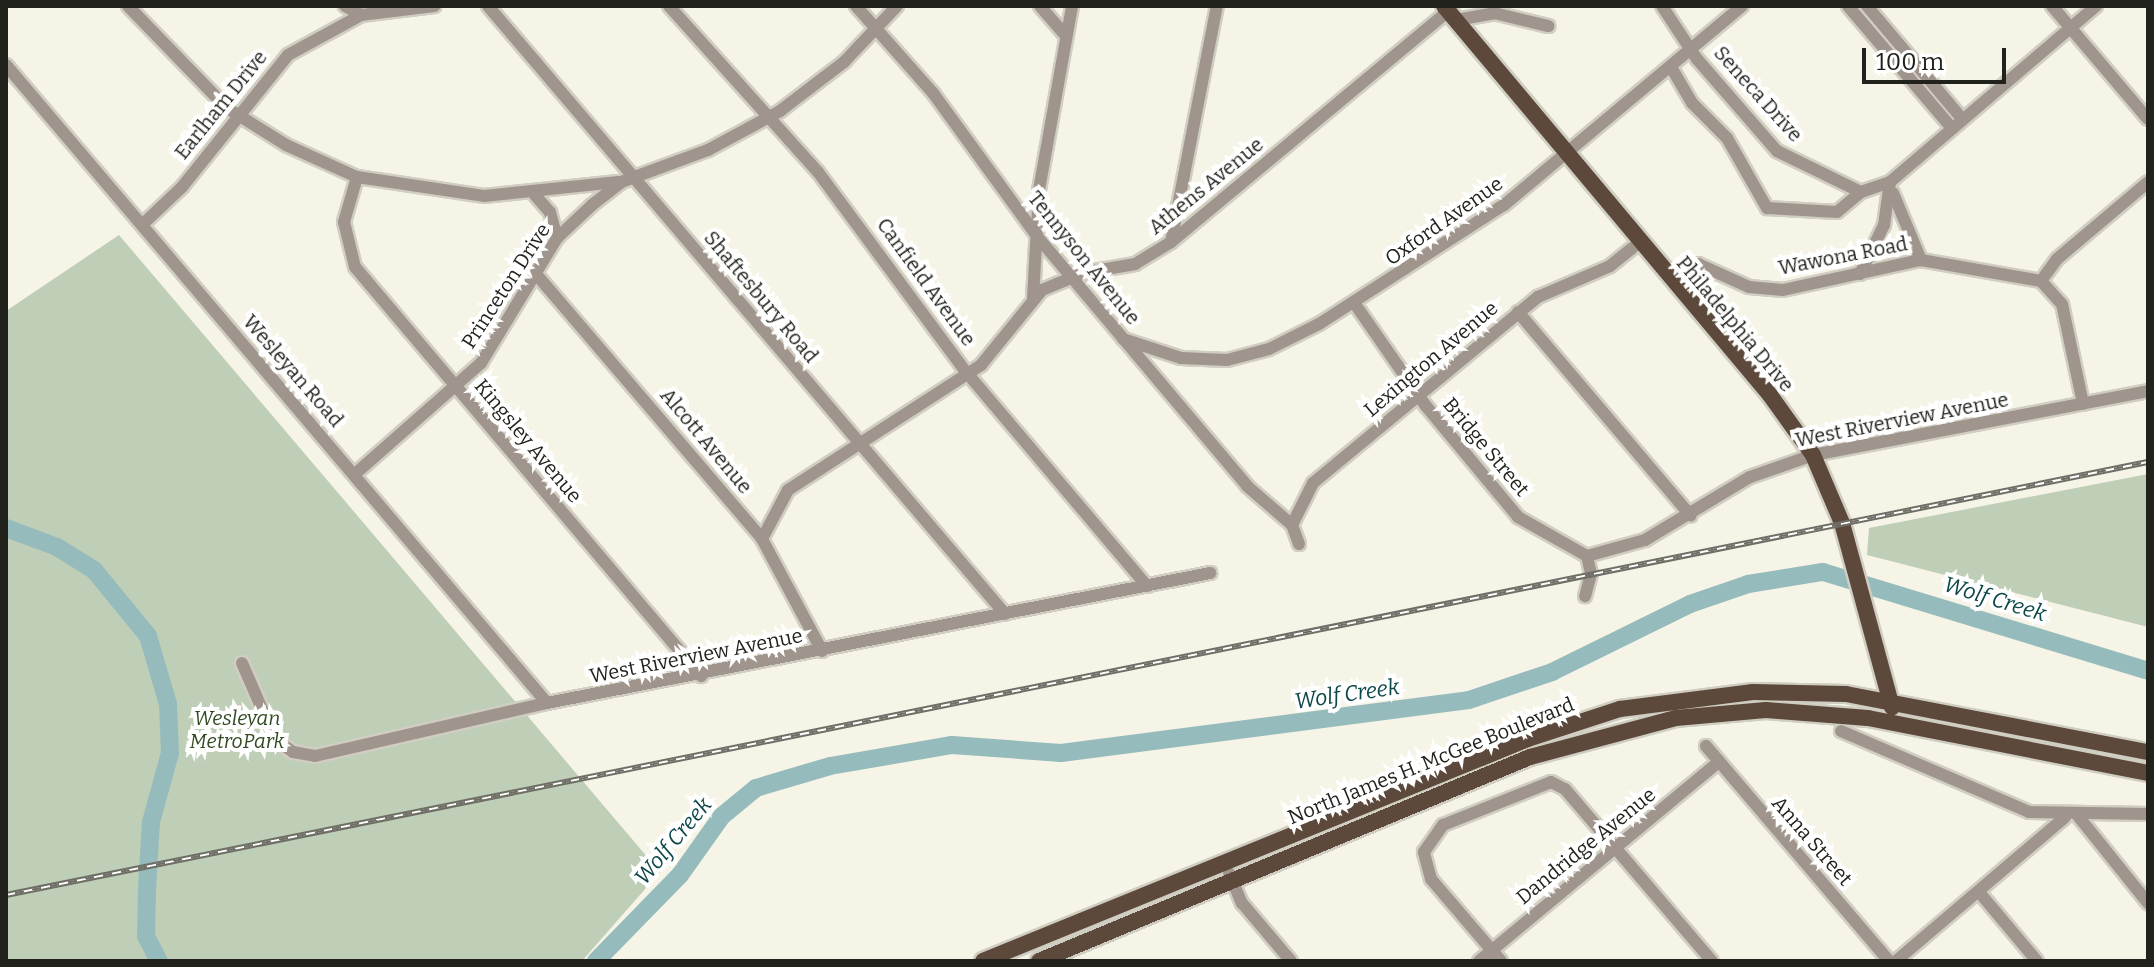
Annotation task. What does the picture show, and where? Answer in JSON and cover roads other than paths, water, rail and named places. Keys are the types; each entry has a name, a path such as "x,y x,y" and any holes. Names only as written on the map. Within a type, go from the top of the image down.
{"main road":[{"name":"Philadelphia Drive","path":"1450,12 1813,455 1852,556 1895,721"},
{"name":"North James H. McGee Boulevard","path":"983,961 1226,866 1528,739 1620,709 1753,692 1890,699 2148,752"},
{"name":"North James H. McGee Boulevard","path":"1039,961 1233,883 1530,757 1636,724 1766,710 1895,721 2148,773"}],"street":[{"path":"128,6 184,69 238,115 357,177 453,194 535,195 627,180"},
{"path":"345,6 361,15"},
{"name":"Earlham Drive","path":"142,225 288,55 361,15 434,6"},
{"name":"Shaftesbury Road","path":"488,6 627,180 1005,614"},
{"name":"Canfield Avenue","path":"669,6 770,117 861,225 967,373 1147,586"},
{"name":"Tennyson Avenue","path":"856,6 877,28 1036,235 1123,339 1247,486 1292,525"},
{"name":"Princeton Drive","path":"355,474 456,388 496,343 557,238 627,180 708,150 770,117 813,88 897,6"},
{"path":"1040,6 1064,34"},
{"path":"1033,298 1036,235 1064,34 1072,6"},
{"path":"1171,242 1217,6"},
{"name":"Seneca Drive","path":"1662,6 1777,151 1861,192"},
{"name":"Oxford Avenue","path":"1123,339 1181,358 1227,360 1269,349 1355,304 1458,239 1567,155 1742,6"},
{"path":"1848,6 1957,124"},
{"path":"1867,6 1957,124"},
{"path":"2052,6 2148,119"},
{"path":"1671,67 1692,103 1727,138 1767,208 1837,212 1861,192 1890,182 2096,6"},
{"path":"1450,12 1494,13 1548,26"},
{"name":"Athens Avenue","path":"762,539 788,490 967,373 1005,343 1033,298 1072,276 1135,264 1171,242 1450,12"},
{"name":"Wesleyan Road","path":"6,65 547,703"},
{"name":"Kingsley Avenue","path":"357,177 344,222 350,258 456,388 701,676"},
{"path":"1890,182 1921,260"},
{"path":"1860,274 1884,225 1890,182"},
{"path":"2083,404 2062,304 2041,281 2057,259 2148,182"},
{"path":"535,195 550,212 557,238"},
{"name":"Lexington Avenue","path":"1292,525 1313,483 1518,312 1561,284 1610,266 1640,242"},
{"name":"Wawona Road","path":"1670,277 1698,264 1766,290 1921,260 2041,281"},
{"name":"Alcott Avenue","path":"536,274 762,539 822,651"},
{"name":"Bridge Street","path":"1355,304 1419,395 1518,517 1587,556"},
{"path":"1518,312 1691,516"},
{"name":"West Riverview Avenue","path":"1587,556 1645,540 1691,516 1750,477 1813,455 2148,391"},
{"path":"1292,525 1299,544"},
{"path":"1585,596 1591,574 1587,556"},
{"name":"West Riverview Avenue","path":"242,663 275,739 293,752 315,756 547,703 701,676 1210,573"},
{"path":"1841,731 1987,798 2071,816 2148,814"},
{"name":"Anna Street","path":"1706,746 1889,961"},
{"name":"Dandridge Avenue","path":"1479,961 1719,762"},
{"path":"1501,961 1431,879 1425,847 1443,825 1556,784 1616,848 1712,961"},
{"path":"1896,961 2071,816"},
{"path":"2071,816 2148,903"},
{"path":"1226,866 1242,903 1291,961"},
{"path":"1979,892 2037,961"}],"waterway":[{"name":"Wolf Creek","path":"6,528 57,547 94,570 148,636 168,704 170,753 151,822 147,889 146,936 159,961"},
{"name":"Wolf Creek","path":"596,961 680,875 722,816 756,788 830,766 952,745 1061,753 1469,700 1552,672 1690,604 1748,584 1823,572 2148,671"}],"railway":[{"path":"6,895 2148,462"}],"park label":[{"name":"Wesleyan MetroPark","path":"237,730"}]}
